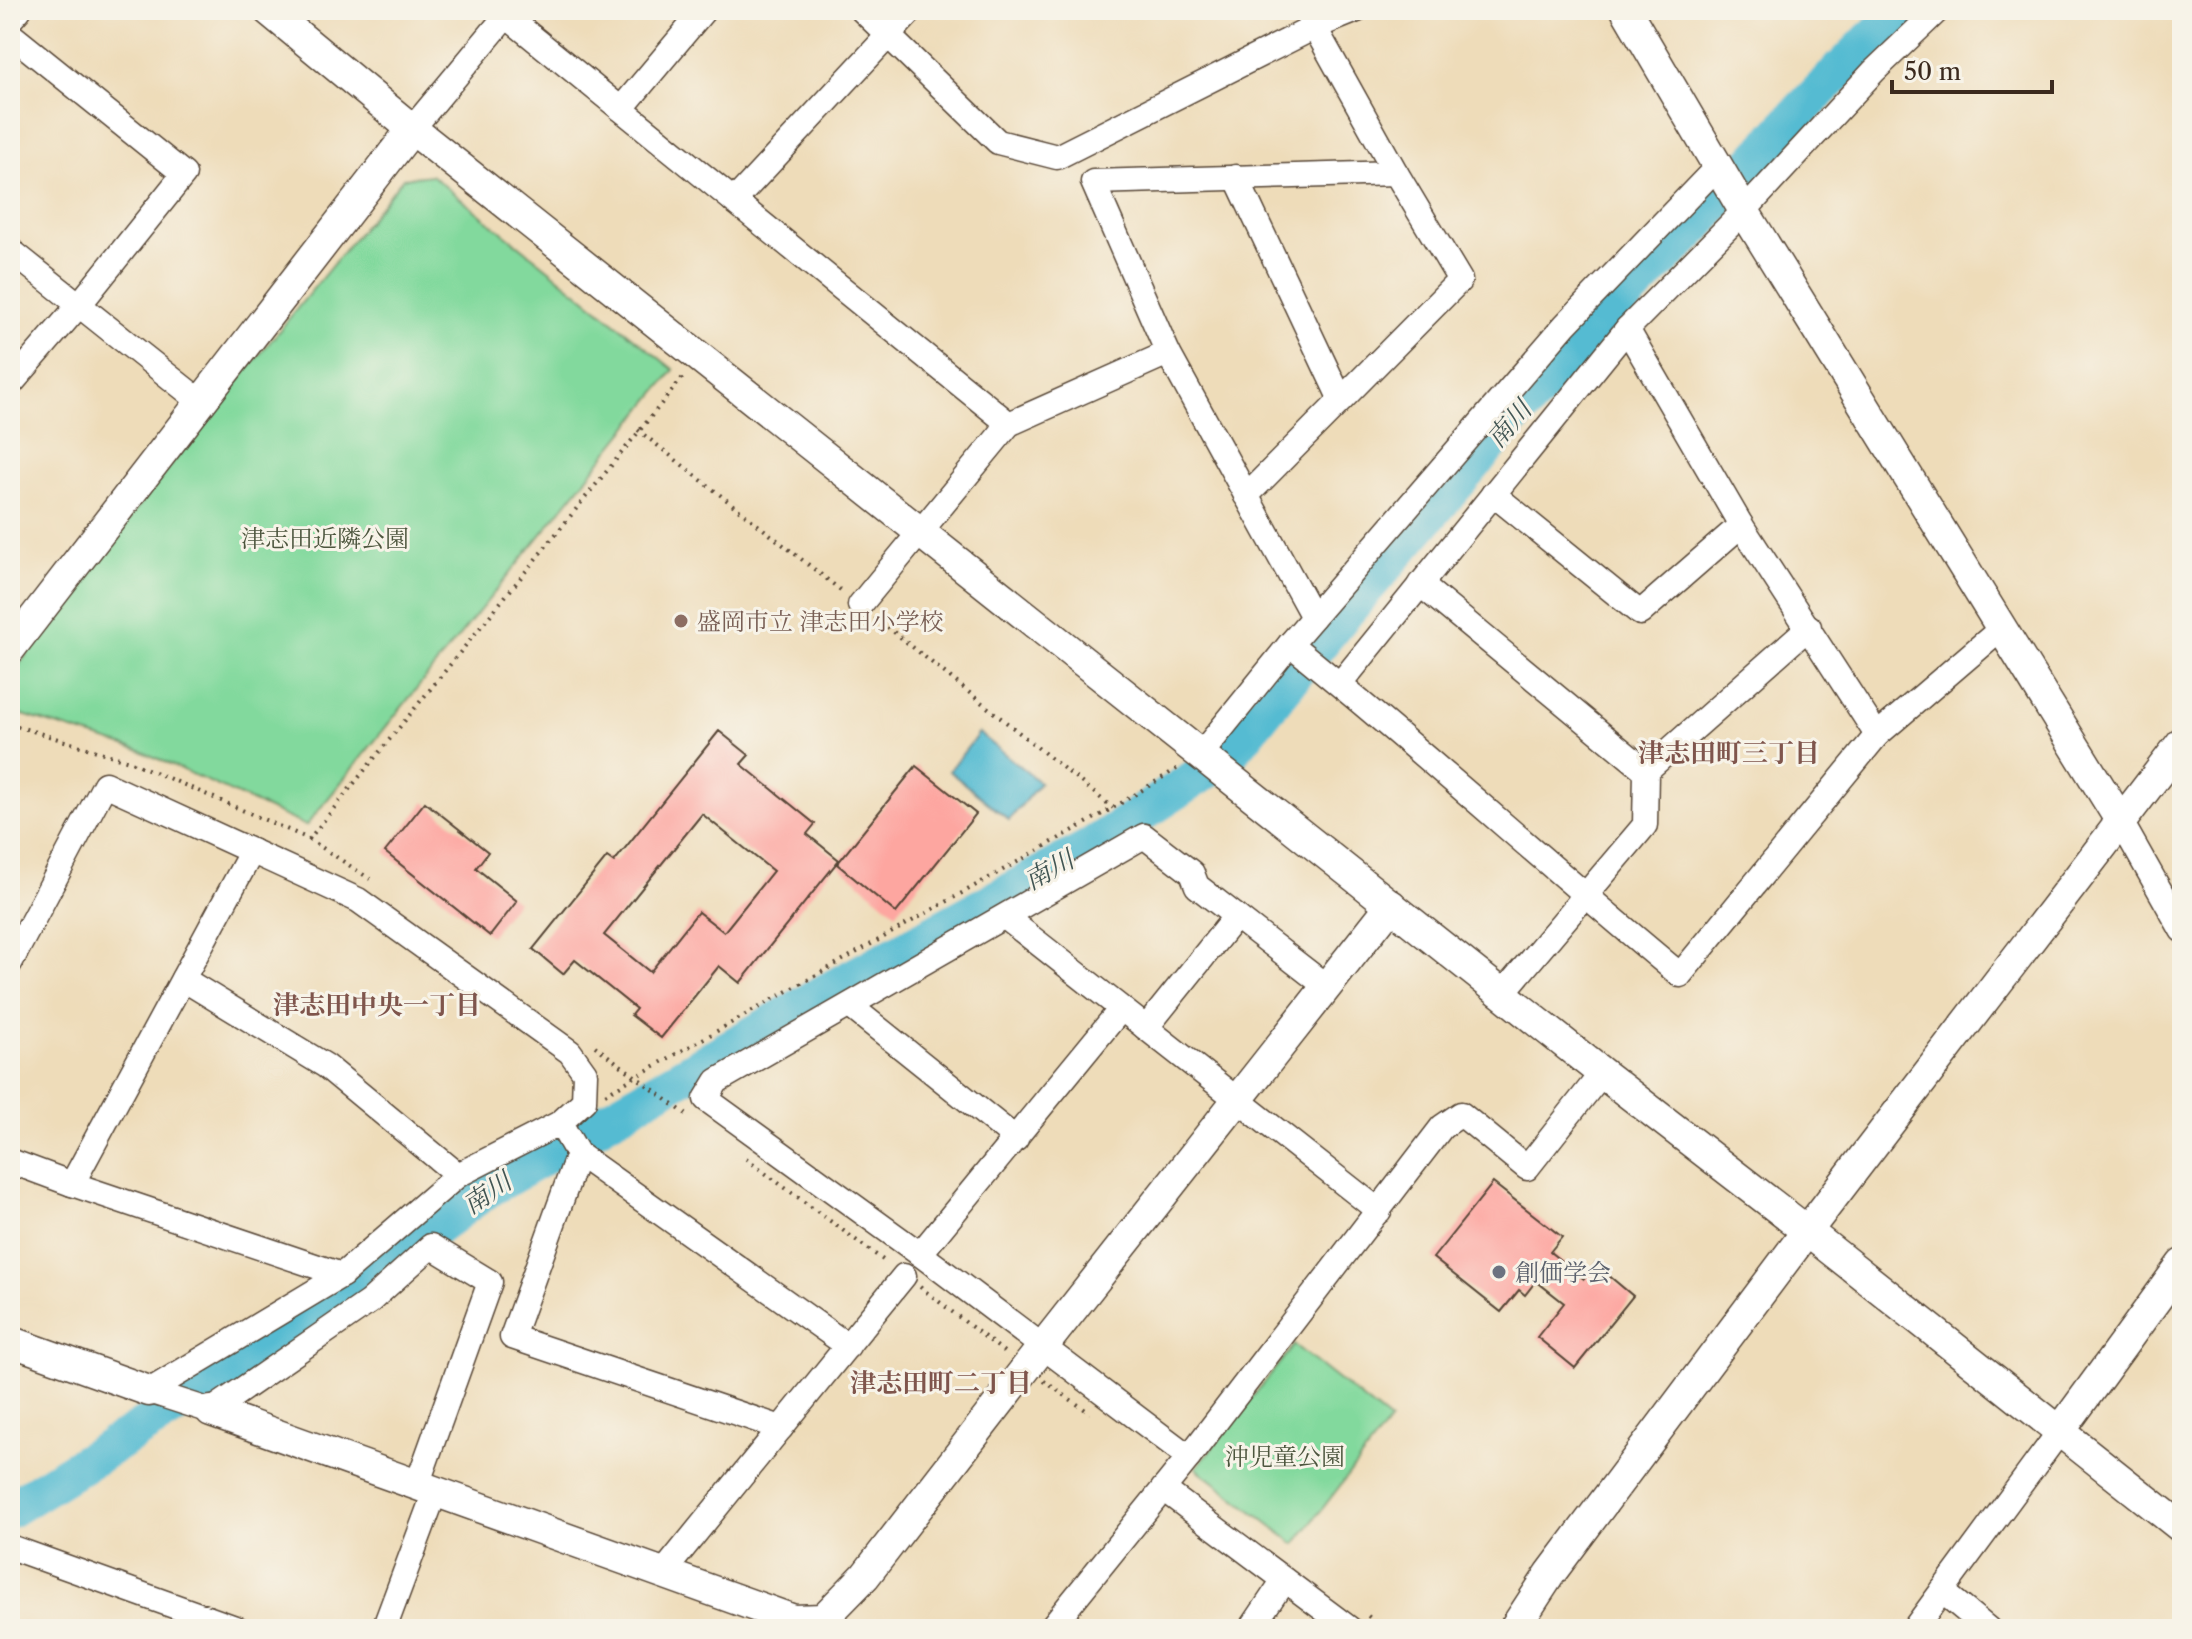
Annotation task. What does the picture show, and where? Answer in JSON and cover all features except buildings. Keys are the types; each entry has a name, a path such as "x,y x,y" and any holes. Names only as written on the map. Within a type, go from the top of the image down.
{"street":[{"path":"10,20 19,10"},
{"path":"268,10 412,129 1502,994 2182,1528"},
{"path":"621,109 704,10"},
{"path":"862,10 998,142 1057,157 1310,19 1357,10"},
{"path":"734,201 912,10"},
{"path":"1626,10 1744,211 2120,820 2182,930"},
{"path":"1340,684 1627,329 1744,211 1874,71 1938,10"},
{"path":"10,649 505,12 1009,424"},
{"path":"1246,496 1460,280 1310,19"},
{"path":"10,34 184,174 10,385"},
{"path":"1201,754 1290,644 1565,325 1718,166"},
{"path":"1313,617 1168,353 1093,182 1396,173"},
{"path":"1236,177 1341,400"},
{"path":"10,250 201,402"},
{"path":"1627,329 1741,525 1877,735"},
{"path":"860,605 1009,424 1168,353"},
{"path":"1493,494 1640,613 1741,525"},
{"path":"1420,584 1646,771"},
{"path":"1502,994 1645,825 1646,771 1809,627"},
{"path":"1290,644 1680,975 1877,735 2002,628"},
{"path":"1514,1629 1550,1574 1807,1231 2182,742"},
{"path":"10,963 105,784 358,900 570,1052 585,1073 584,1101 561,1125 458,1175 342,1275 149,1391"},
{"path":"1189,1457 1035,1358 920,1254 706,1099 717,1081 1144,836 1192,873 1197,886 1327,987"},
{"path":"72,1184 252,851"},
{"path":"10,1341 804,1624 823,1619 865,1576 1391,905"},
{"path":"1146,1028 1236,916"},
{"path":"1005,917 1379,1211"},
{"path":"183,979 326,1066 458,1175"},
{"path":"850,1006 1016,1139"},
{"path":"920,1254 1121,1009"},
{"path":"1050,1629 1189,1457 1442,1127 1461,1114 1527,1168 1602,1073"},
{"path":"561,1125 576,1151 848,1346"},
{"path":"576,1151 512,1337 781,1428"},
{"path":"10,1161 342,1275"},
{"path":"211,1411 369,1302 431,1246 490,1282 522,1307"},
{"path":"1914,1629 2182,1264"},
{"path":"663,1573 904,1276"},
{"path":"384,1629 490,1282"},
{"path":"1163,1489 1350,1629"},
{"path":"10,1547 238,1629"},
{"path":"1251,1629 1284,1580"},
{"path":"1942,1591 1988,1629"}],"path":[{"path":"10,724 129,761 309,839 700,357"},
{"path":"584,1101 592,1101 636,1078 1113,808 1201,754"},
{"path":"636,1078 692,1119"},
{"path":"742,1155 904,1276 1035,1358"}],"green space":[{"name":"津志田近隣公園","path":"431,175 674,370 306,826 141,751 10,711 10,678 56,613 188,443 403,178"},
{"name":"沖児童公園","path":"1294,1345 1390,1421 1295,1544 1196,1468"}],"water":[{"path":"979,733 1040,783 1009,820 949,771"}],"waterway":[{"name":"南川","path":"10,1509 206,1388 329,1307 486,1190 821,995 1089,848 1226,758 1340,618 1514,417 1695,227 1803,108 1869,41 1905,10"}],"place":[{"name":"盛岡市立 津志田小学校","path":"681,621"},
{"name":"創価学会","path":"1499,1272"}],"district":[{"name":"津志田町三丁目","path":"1729,753"},
{"name":"津志田中央一丁目","path":"377,1005"},
{"name":"津志田町二丁目","path":"941,1383"}]}
